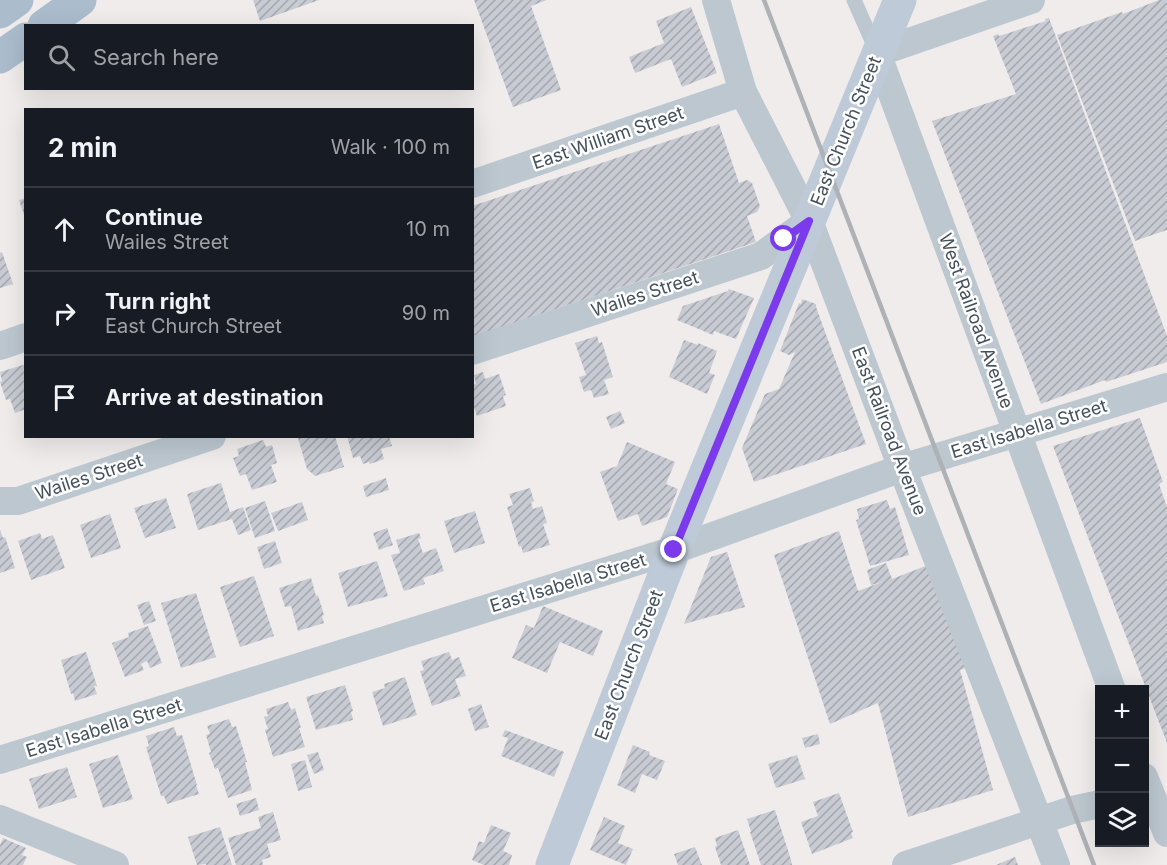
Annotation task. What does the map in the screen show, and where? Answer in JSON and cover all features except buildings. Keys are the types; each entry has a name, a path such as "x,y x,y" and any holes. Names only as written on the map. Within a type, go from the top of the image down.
{"main road":[{"path":"0,12 17,0"},
{"path":"47,24 81,0"},
{"path":"0,57 24,40"}],"street":[{"name":"East Railroad Avenue","path":"716,0 743,92 809,221 1056,865"},
{"name":"East Church Street","path":"552,865 674,550 900,0"},
{"path":"877,53 1031,0"},
{"name":"West Railroad Avenue","path":"877,53 1110,685"},
{"name":"East William Street","path":"474,183 743,92"},
{"name":"Wailes Street","path":"474,350 761,255 809,221"},
{"path":"0,346 24,338"},
{"name":"East Isabella Street","path":"0,760 674,550 902,468 1167,387"},
{"name":"Wailes Street","path":"0,501 18,501 206,438"},
{"path":"1152,788 1167,833"},
{"path":"906,865 1039,820 1095,805"},
{"path":"0,819 115,865"}],"lane":[{"path":"854,0 877,53"}],"railway":[{"path":"764,0 1094,865"}],"route":[{"path":"674,550 809,221 784,239"}]}
